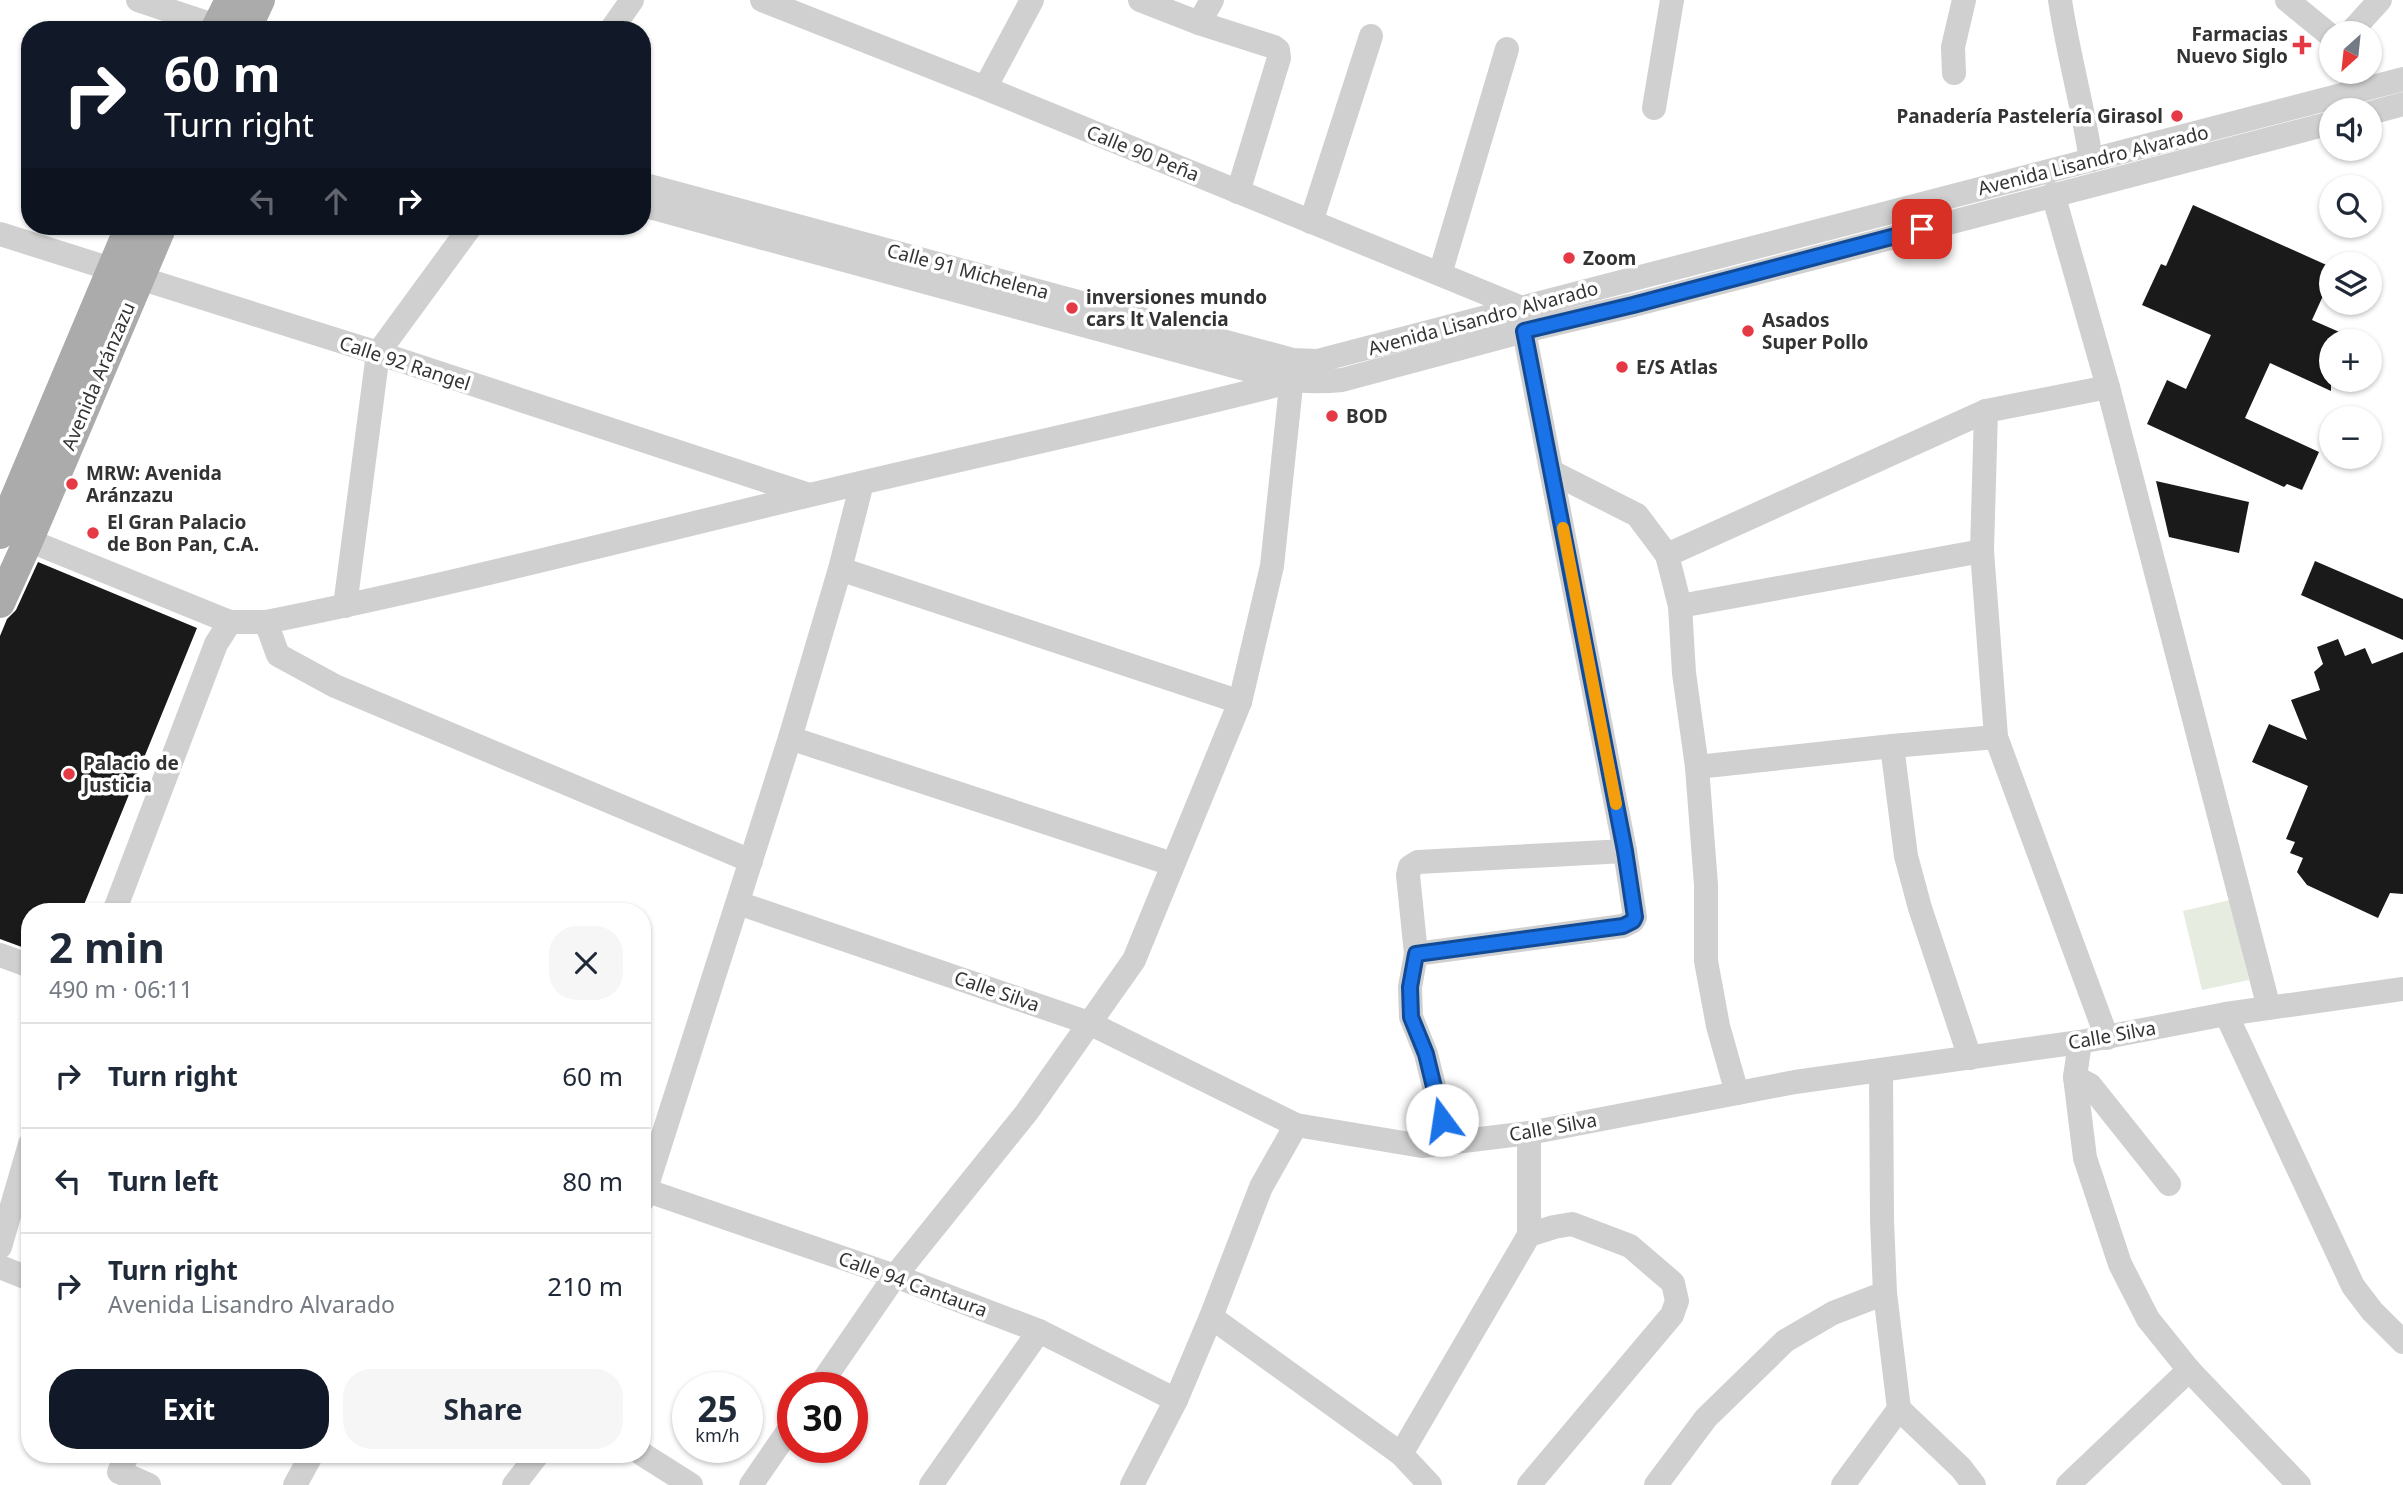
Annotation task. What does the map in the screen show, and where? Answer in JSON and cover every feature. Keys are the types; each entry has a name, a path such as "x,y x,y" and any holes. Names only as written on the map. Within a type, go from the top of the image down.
{"main road":[{"path":"223,21 260,0"},
{"name":"Avenida Aránzazu","path":"126,274 129,235"},
{"name":"Avenida Aránzazu","path":"0,603 8,533 126,274 155,235"}],"street":[{"path":"138,0 217,21"},
{"path":"617,21 632,0"},
{"name":"Calle 90 Peña","path":"762,0 1440,274 1523,319"},
{"path":"985,88 1032,0"},
{"path":"1140,0 1199,23 1274,47 1279,55 1238,192"},
{"path":"1199,23 1212,0"},
{"path":"1654,108 1672,0"},
{"path":"1954,73 1953,47 1964,0"},
{"path":"2060,0 2091,160"},
{"path":"2287,0 2319,26"},
{"path":"2361,21 2380,0"},
{"path":"1311,222 1371,36"},
{"path":"1440,274 1507,48"},
{"name":"Avenida Lisandro Alvarado","path":"1523,319 2091,160 2403,79"},
{"path":"2382,110 2403,104"},
{"name":"Avenida Lisandro Alvarado","path":"1293,370 1317,361 1523,319 1647,302 2319,126"},
{"name":"Calle 91 Michelena","path":"651,187 1293,370"},
{"path":"2053,194 2108,387 2269,1009"},
{"name":"Calle 91 Michelena","path":"651,207 1293,370"},
{"name":"Calle 92 Rangel","path":"0,234 809,495"},
{"path":"345,606 378,354 464,235"},
{"path":"1416,954 1623,926 1635,917 1625,851 1523,319"},
{"path":"8,533 230,622 266,622 345,606 1163,414 1293,370 1272,566 1240,702 1134,960 1027,1112 895,1276 829,1372"},
{"path":"1667,555 1986,411 2108,387"},
{"path":"1986,411 1982,551 1996,737 2107,1038"},
{"path":"1552,472 1637,515 1667,555 1680,606 1684,673 1697,768 1706,885 1706,961 1718,1026 1737,1093"},
{"path":"651,1171 790,738 840,569 862,483"},
{"path":"1680,606 1982,551"},
{"path":"840,569 1240,702"},
{"path":"117,903 216,644 230,622"},
{"path":"266,622 278,655 335,686 751,861"},
{"path":"1697,768 1996,737"},
{"path":"790,738 1172,864"},
{"path":"1892,746 1906,856 1920,908 1970,1058"},
{"path":"1448,1143 1426,1054 1411,1017 1410,987 1416,954 1408,875 1410,867 1418,862 1625,851"},
{"name":"Calle Silva","path":"738,903 1090,1023 1296,1125 1422,1146 1529,1133 1795,1082 2107,1038 2226,1014 2403,989"},
{"path":"0,955 21,963"},
{"path":"2226,1014 2353,1286 2372,1311 2403,1342"},
{"path":"2080,1042 2075,1077 2085,1158 2120,1265 2148,1319 2189,1370 2299,1485"},
{"path":"1881,1071 1885,1293 1899,1409 1961,1468 1974,1485"},
{"path":"2075,1077 2090,1085 2169,1184"},
{"path":"1132,1485 1176,1400 1261,1187 1296,1125"},
{"path":"1401,1454 1529,1236 1529,1133"},
{"path":"0,1247 21,1175"},
{"name":"Calle 94 Cantaura","path":"651,1195 895,1276 1039,1331 1176,1400"},
{"path":"1529,1236 1572,1224 1630,1246 1673,1283 1677,1301 1672,1315 1529,1485"},
{"path":"0,1267 21,1275"},
{"path":"1656,1485 1706,1418 1785,1341 1833,1313 1885,1293"},
{"path":"1211,1317 1401,1454 1430,1485"},
{"path":"931,1485 1039,1331"},
{"path":"2068,1485 2189,1370"},
{"path":"1843,1485 1899,1409"},
{"path":"751,1485 777,1447"},
{"path":"651,1460 691,1485"},
{"path":"124,1463 119,1472 149,1485"},
{"path":"295,1485 307,1463"},
{"path":"514,1485 531,1463"}],"shaded area":[{"path":"2230,900 2249,980 2202,990 2183,911"}],"building":[{"path":"2193,205 2319,262 2319,305 2312,320 2333,329 2319,329 2319,385 2270,363 2245,418 2319,452 2302,490 2287,484 2284,487 2147,424 2167,380 2186,389 2211,335 2142,305 2161,264 2166,266"},
{"path":"2156,481 2249,502 2239,553 2169,537"},
{"path":"2315,561 2403,599 2403,640 2301,595"},
{"name":"Palacio de Justicia","path":"38,562 197,628 85,903 21,903 21,947 0,939 0,636 7,619 16,610"},
{"path":"2338,639 2345,656 2365,648 2372,664 2403,652 2403,894 2390,893 2378,918 2307,885 2297,872 2303,858 2290,853 2295,842 2286,839 2308,786 2252,762 2269,724 2307,740 2291,700 2320,690 2314,672 2323,664 2317,647"}],"slow traffic":[{"path":"1563,528 1616,804"}],"place":[{"name":"Farmacias Nuevo Siglo","path":"2302,45"},
{"name":"Panadería Pastelería Girasol","path":"2177,116"},
{"name":"Zoom","path":"1569,258"},
{"name":"inversiones mundo cars lt Valencia","path":"1072,308"},
{"name":"Asados Super Pollo","path":"1748,331"},
{"name":"E/S Atlas","path":"1622,367"},
{"name":"BOD","path":"1332,416"},
{"name":"MRW: Avenida Aránzazu","path":"72,484"},
{"name":"El Gran Palacio de Bon Pan, C.A.","path":"93,533"},
{"name":"Palacio de Justicia","path":"69,774"}],"route":[{"path":"1442,1120 1426,1054 1411,1017 1410,987 1416,954 1623,926 1635,917 1625,851 1524,331 1922,229"}]}
